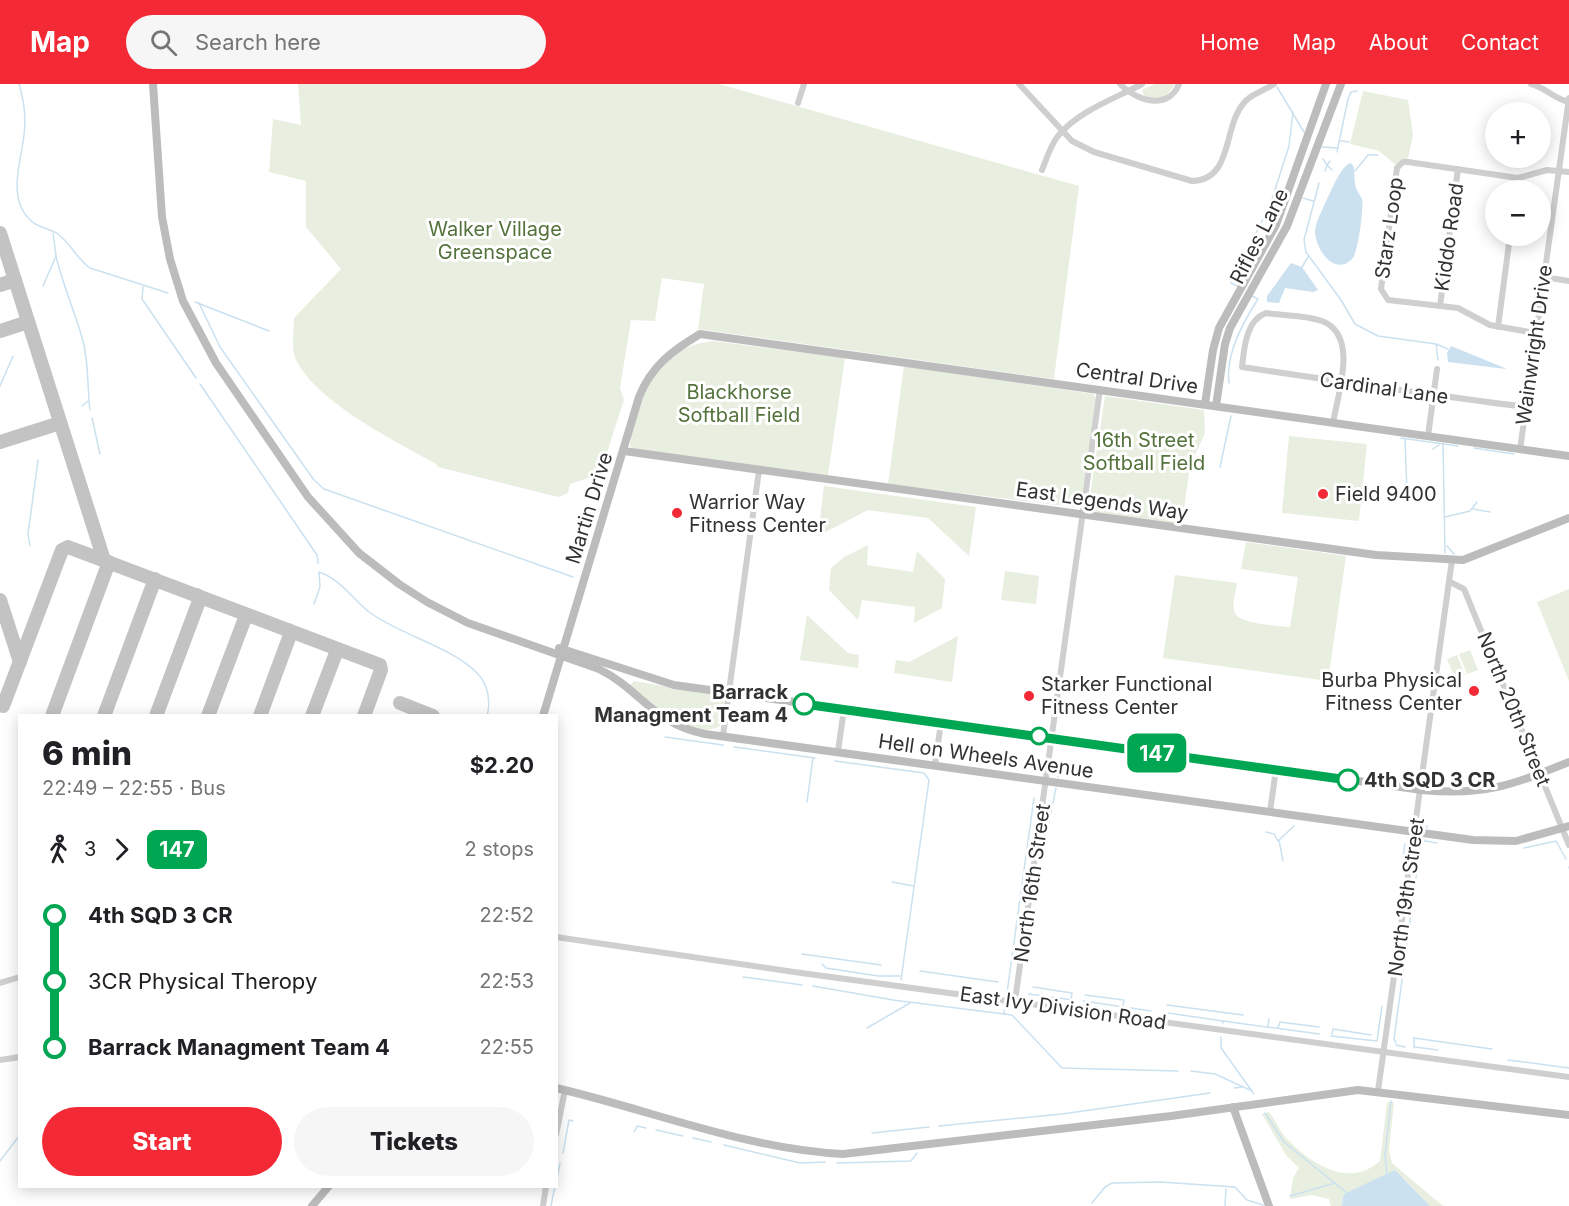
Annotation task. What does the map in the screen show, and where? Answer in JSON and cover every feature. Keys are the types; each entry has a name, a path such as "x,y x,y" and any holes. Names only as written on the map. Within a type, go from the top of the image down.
{"street":[{"path":"153,84 163,228 183,301 216,363 308,497 359,553 412,593 458,619 664,683 1422,790 1458,793 1486,791 1569,762"},
{"path":"798,103 804,84"},
{"path":"1019,84 1062,132 1094,152 1180,179 1202,181 1213,174 1224,157 1241,106 1264,87 1274,84"},
{"path":"1120,84 1128,92 1154,102 1167,99 1175,93 1179,84"},
{"path":"1042,170 1050,149 1062,132 1075,121 1142,84"},
{"name":"Rifles Lane","path":"1205,404 1213,350 1219,328 1276,225 1326,84"},
{"name":"Rifles Lane","path":"1216,406 1221,363 1230,328 1287,226 1341,84"},
{"path":"1531,84 1540,86 1557,99 1569,102"},
{"name":"Wainwright Drive","path":"1520,450 1569,98"},
{"name":"Starz Loop","path":"1535,333 1498,327 1458,308 1388,300 1381,289 1397,168 1403,162 1408,162 1518,178 1547,170 1569,172"},
{"name":"Kiddo Road","path":"1440,306 1458,169"},
{"path":"1498,327 1509,246"},
{"path":"1544,277 1569,281"},
{"name":"Cardinal Lane","path":"1340,381 1344,351 1341,336 1334,328 1321,321 1266,314 1252,322 1242,367 1433,395 1526,407"},
{"name":"Central Drive","path":"700,334 1569,456"},
{"name":"Martin Drive","path":"544,714 639,397 652,371 666,355 700,334"},
{"path":"1428,436 1437,369"},
{"path":"1333,423 1340,381"},
{"name":"North 16th Street","path":"1015,1001 1100,389"},
{"name":"East Legends Way","path":"624,451 1363,554 1468,559 1569,518"},
{"path":"723,736 759,470"},
{"name":"North 19th Street","path":"1378,1091 1422,790 1452,560"},
{"name":"North 20th Street","path":"1450,582 1464,589 1566,828 1569,845"},
{"name":"Hell on Wheels Avenue","path":"562,652 606,673 654,713 693,731 1473,840 1508,842 1533,838 1566,828"},
{"path":"838,751 844,709"},
{"path":"935,765 941,723"},
{"path":"1270,812 1276,769"},
{"name":"East Ivy Division Road","path":"558,937 1569,1077"},
{"path":"0,983 18,978"},
{"path":"0,1060 18,1057"},
{"path":"558,1117 561,1089 757,1142 794,1149 843,1154 1358,1090 1569,1115"},
{"path":"1233,1107 1269,1206"},
{"path":"312,1206 327,1188"},
{"path":"543,1206 546,1188"}],"green space":[{"name":"Walker Village Greenspace","path":"298,84 719,84 1079,186 1054,379 698,329 704,284 662,278 655,321 631,320 620,388 624,400 600,474 570,484 568,493 558,497 438,467 435,463 379,432 338,405 306,376 294,356 294,318 341,269 306,227 306,181 269,172 273,119 301,125"},
{"path":"1155,84 1175,84 1165,97 1152,99 1144,96 1142,90"},
{"path":"1363,91 1408,100 1413,135 1408,158 1396,165 1379,151 1350,144"},
{"name":"Blackhorse Softball Field","path":"713,341 845,358 828,475 634,449 630,446 644,395 657,372 674,355 685,348"},
{"path":"904,366 1093,394 1096,399 1080,508 888,484"},
{"name":"16th Street Softball Field","path":"1105,396 1204,410 1205,433 1190,466 1182,523 1179,525 1092,513 1088,509"},
{"name":"Field 9400","path":"1289,436 1367,444 1359,521 1282,513"},
{"path":"824,486 976,507 969,556 928,518 868,510 818,536"},
{"path":"1246,542 1346,556 1328,681 1163,658 1175,575 1237,583 1233,606 1238,617 1260,624 1290,627 1298,577 1241,569"},
{"path":"868,545 867,565 913,572 917,551 945,579 942,608 914,623 915,607 862,600 858,620 829,590 831,568 844,557"},
{"path":"1005,571 1039,576 1036,604 1001,600"},
{"path":"1569,589 1569,681 1537,602"},
{"path":"807,615 848,653 859,655 858,668 800,660"},
{"path":"958,636 952,682 894,673 896,660 909,662"},
{"path":"1470,650 1478,670 1467,674 1459,654"},
{"path":"1457,655 1465,675 1455,679 1447,659"},
{"path":"634,681 721,696 724,702 720,726 709,730 684,725 660,710 630,685"},
{"path":"1394,1102 1389,1150 1392,1163 1443,1206 1430,1206 1407,1182 1387,1175 1346,1193 1343,1196 1342,1206 1331,1206 1329,1199 1311,1195 1290,1199 1293,1178 1299,1168 1286,1155 1262,1114 1269,1112 1284,1136 1317,1163 1342,1173 1355,1173 1380,1161 1387,1103"}],"water":[{"path":"1350,163 1354,167 1356,188 1362,199 1361,220 1353,258 1339,265 1327,259 1322,253 1315,231 1319,216 1336,180"},
{"path":"1291,263 1302,267 1318,290 1313,292 1285,288 1279,303 1267,302 1267,296"},
{"path":"1451,346 1506,369 1448,362 1447,353"},
{"path":"1395,1170 1430,1206 1342,1206 1343,1196 1346,1193"}],"waterway":[{"path":"19,84 25,123 17,191 23,211 33,223 58,234 90,268 168,293"},
{"path":"1277,87 1304,132"},
{"path":"1337,152 1348,99 1351,92 1357,91"},
{"path":"1272,199 1289,146 1293,112"},
{"path":"1341,141 1349,142"},
{"path":"1322,147 1338,148"},
{"path":"1355,171 1368,155 1378,155"},
{"path":"1323,159 1327,165 1325,171"},
{"path":"1330,161 1327,165 1332,170"},
{"path":"1319,183 1304,240 1306,252 1341,300 1355,324 1378,336 1436,344 1438,360"},
{"path":"1275,188 1285,191"},
{"path":"1303,198 1313,201"},
{"path":"1237,286 1231,283 1267,211"},
{"path":"43,286 56,256 53,233"},
{"path":"56,256 85,350 90,410"},
{"path":"1302,267 1308,257"},
{"path":"143,287 142,299 196,378"},
{"path":"1229,383 1228,372 1232,350 1241,328 1258,299 1252,296"},
{"path":"195,302 269,331"},
{"path":"199,303 220,347 314,480 324,489 573,577"},
{"path":"1436,344 1448,349"},
{"path":"0,386 13,356"},
{"path":"200,384 317,555 318,563"},
{"path":"82,406 88,401"},
{"path":"1220,467 1231,416"},
{"path":"92,418 100,454"},
{"path":"1401,438 1458,446"},
{"path":"1405,439 1407,492"},
{"path":"1443,443 1445,553"},
{"path":"1433,449 1439,445"},
{"path":"1474,448 1514,454"},
{"path":"30,546 28,534 38,460"},
{"path":"1445,517 1470,511 1477,502"},
{"path":"1473,509 1490,512"},
{"path":"1447,546 1454,554"},
{"path":"314,604 320,587 319,572 340,584 369,612 395,628 440,648 477,673 486,687 489,704 487,714"},
{"path":"665,737 723,745"},
{"path":"734,747 815,758"},
{"path":"807,802 813,758"},
{"path":"835,761 924,773 929,780 901,980"},
{"path":"1057,771 1058,777"},
{"path":"1047,831 1056,788"},
{"path":"1007,993 1034,798"},
{"path":"1283,861 1279,840 1294,826"},
{"path":"1266,832 1274,834 1278,841"},
{"path":"1396,1043 1394,1039 1420,848 1425,840"},
{"path":"1426,841 1437,843"},
{"path":"1524,848 1556,841 1566,859"},
{"path":"1403,858 1405,844"},
{"path":"892,882 914,886"},
{"path":"802,954 881,965"},
{"path":"822,964 826,968 878,976 900,976"},
{"path":"920,971 998,982"},
{"path":"743,977 802,985"},
{"path":"813,986 893,1000 1012,1015 1062,1068 1178,1071"},
{"path":"1033,987 1072,993 1071,999"},
{"path":"1029,994 1073,1000"},
{"path":"1085,995 1124,1000 1123,1006"},
{"path":"1083,1001 1151,1011"},
{"path":"867,1028 910,1003"},
{"path":"1004,1014 1005,1005"},
{"path":"1167,1005 1243,1015"},
{"path":"1331,1036 1377,1041 1382,1006"},
{"path":"1168,1013 1223,1021"},
{"path":"1268,1027 1269,1019"},
{"path":"1223,1023 1223,1021 1319,1034"},
{"path":"1278,1028 1280,1022 1319,1027"},
{"path":"1332,1034 1333,1029 1371,1035"},
{"path":"1221,1037 1221,1048 1254,1094"},
{"path":"1414,1048 1414,1038 1492,1049"},
{"path":"1396,1045 1405,1047"},
{"path":"1415,1047 1438,1050"},
{"path":"1508,1060 1569,1068"},
{"path":"1191,1071 1215,1074 1252,1091"},
{"path":"1234,1088 1242,1087"},
{"path":"939,1126 1062,1114 1210,1093"},
{"path":"1387,1175 1385,1156 1391,1101"},
{"path":"1265,1113 1284,1142 1347,1193"},
{"path":"563,1153 569,1120 573,1121"},
{"path":"634,1132 637,1126 646,1128"},
{"path":"872,1133 929,1127"},
{"path":"656,1130 683,1136"},
{"path":"0,1161 18,1138"},
{"path":"693,1138 711,1142"},
{"path":"724,1145 800,1163 825,1162"},
{"path":"837,1163 911,1161 917,1153"},
{"path":"558,1172 560,1164"},
{"path":"1092,1203 1105,1187 1112,1183 1160,1182 1235,1187 1247,1200 1263,1205"},
{"path":"1290,1196 1335,1183"},
{"path":"551,1206 555,1188"},
{"path":"1225,1206 1226,1189"}],"taxiway":[{"path":"0,233 104,560"},
{"path":"0,285 15,280"},
{"path":"0,331 28,322"},
{"path":"0,442 60,423"},
{"path":"3,706 62,550 68,547 380,665 381,670 365,714"},
{"path":"53,714 109,562"},
{"path":"105,714 155,579"},
{"path":"157,714 199,601 197,595"},
{"path":"0,600 20,662"},
{"path":"209,714 245,618"},
{"path":"261,714 290,635 288,630"},
{"path":"313,714 336,653"},
{"path":"400,703 428,714"}],"bus line":[{"name":"147","path":"804,704 1348,780"}],"place":[{"name":"Field 9400","path":"1323,494"},
{"name":"Warrior Way Fitness Center","path":"677,513"},
{"name":"Burba Physical Fitness Center","path":"1474,691"},
{"name":"Starker Functional Fitness Center","path":"1029,696"},
{"name":"Barrack Managment Team 4","path":"804,704"},
{"name":"4th SQD 3 CR","path":"1348,780"}]}
